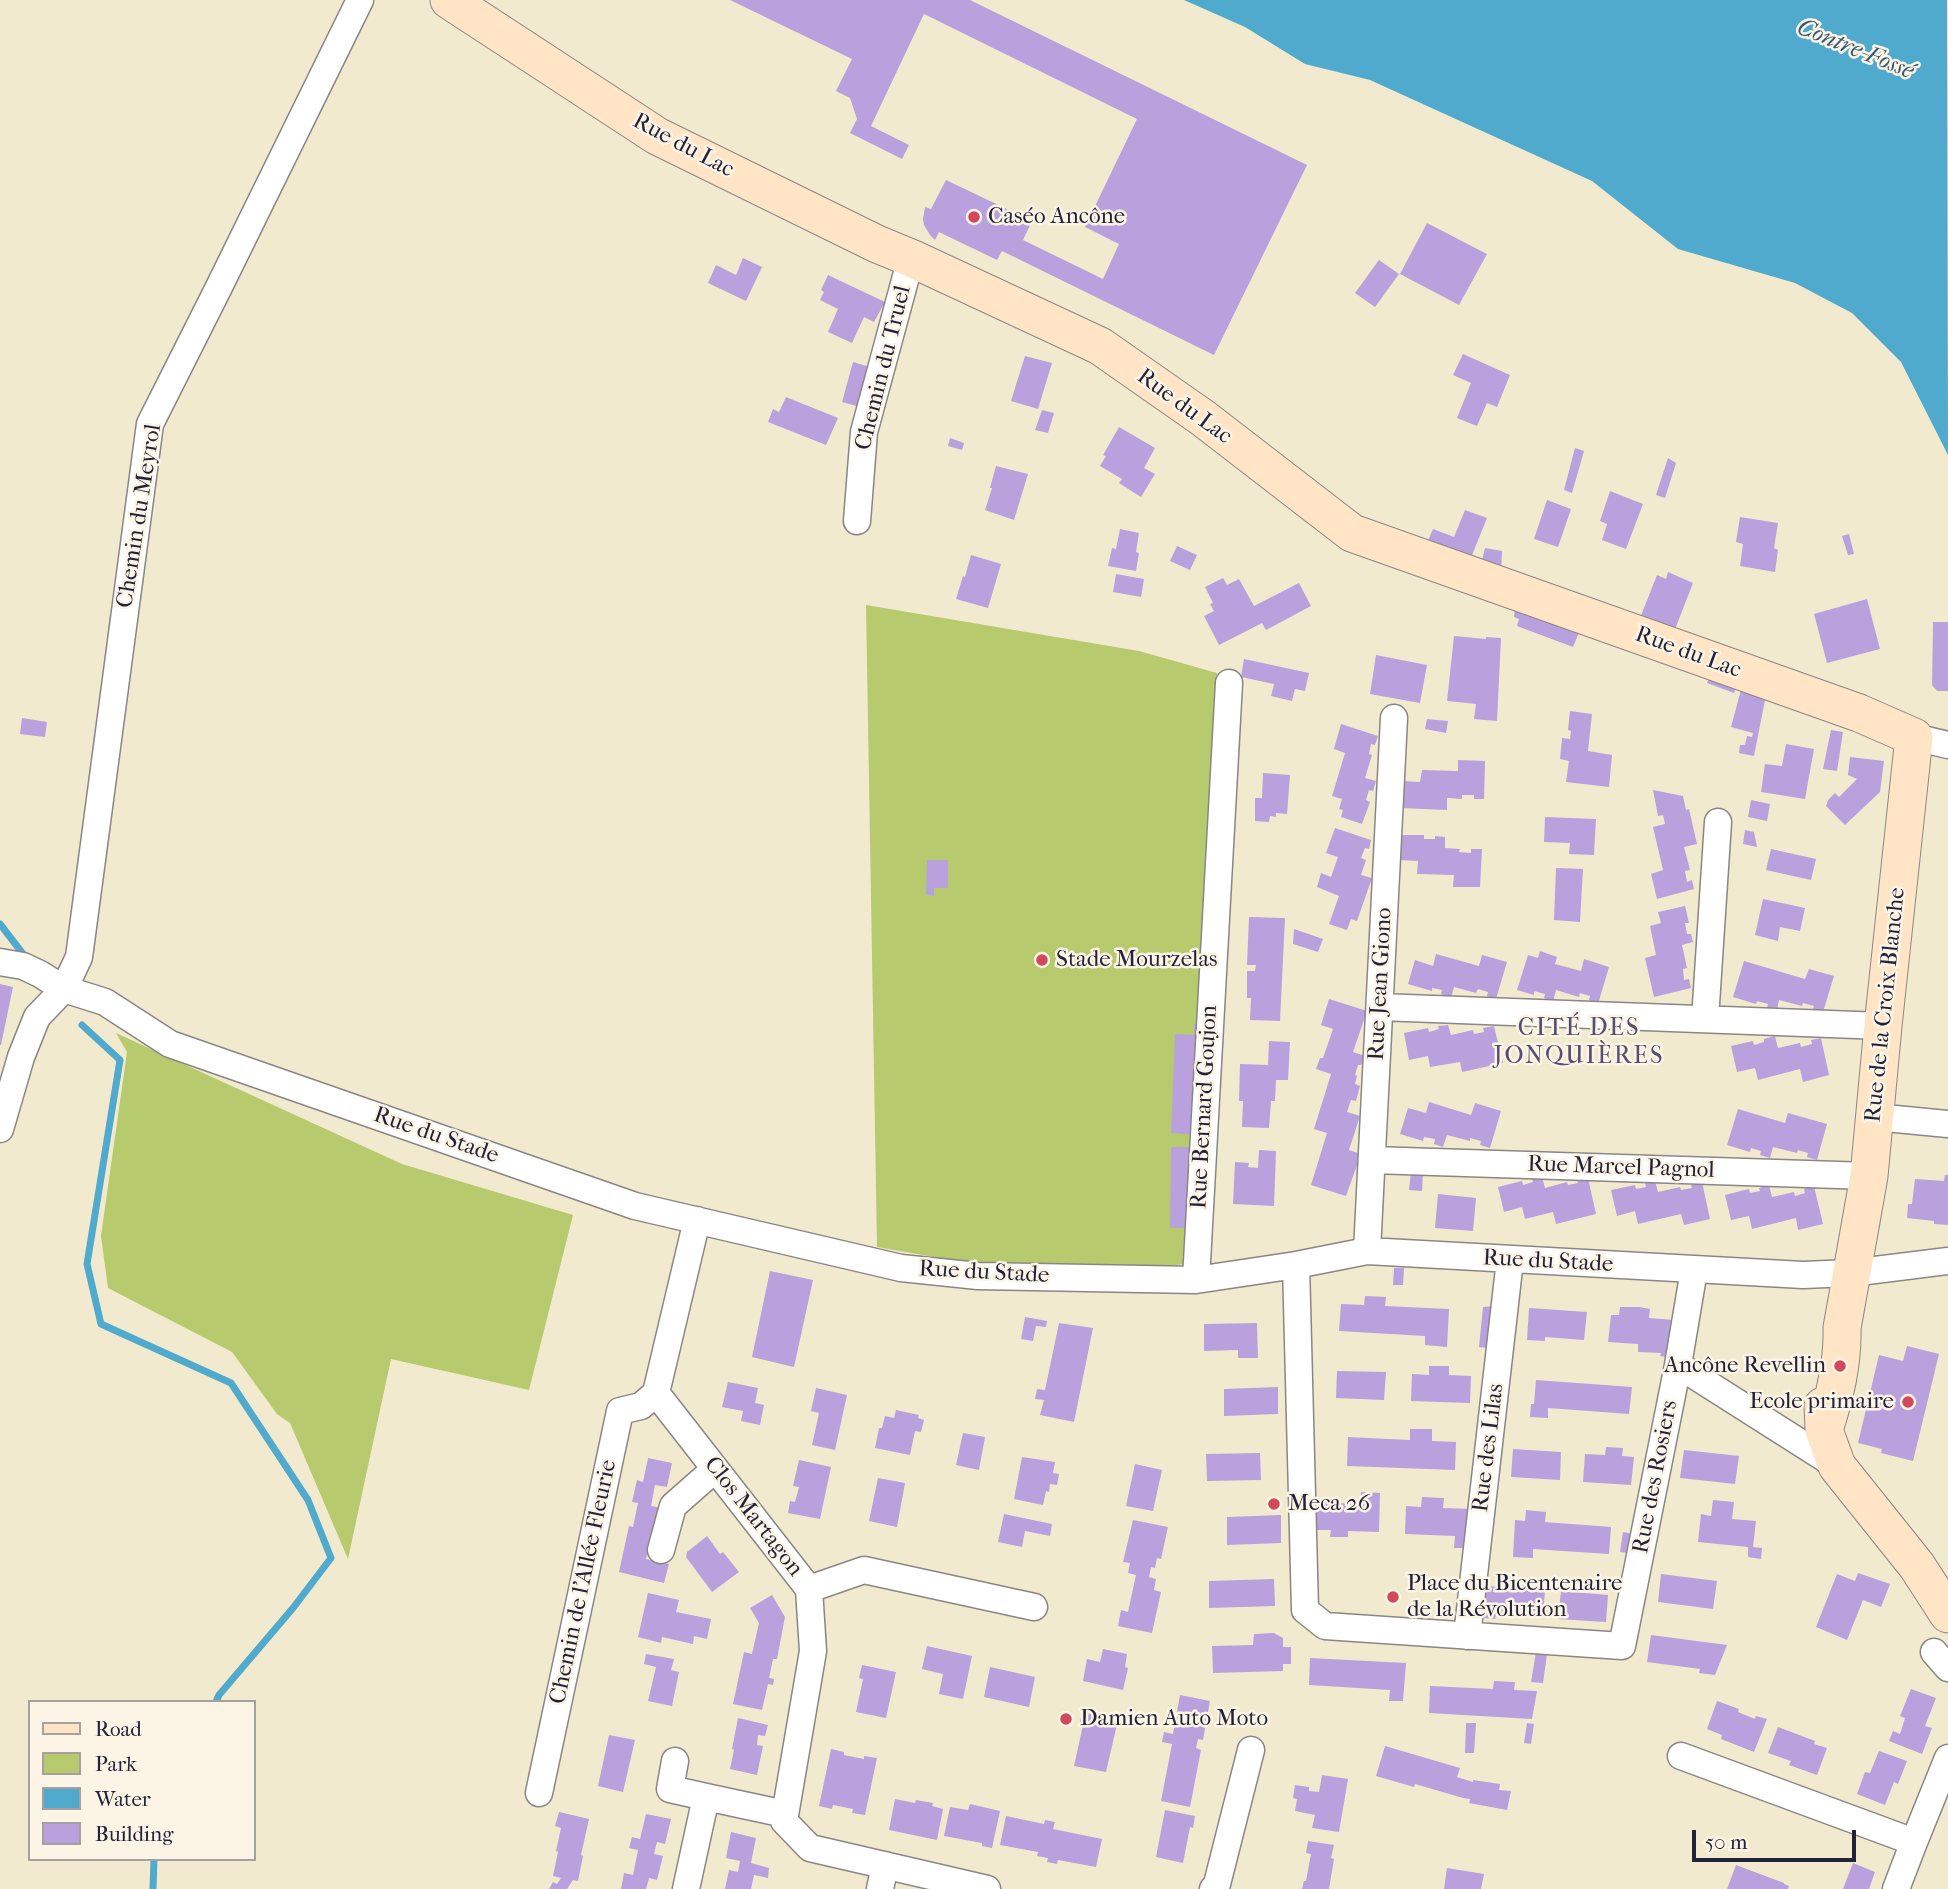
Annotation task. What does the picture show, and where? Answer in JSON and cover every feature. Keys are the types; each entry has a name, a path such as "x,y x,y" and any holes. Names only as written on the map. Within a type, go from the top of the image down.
{"street":[{"name":"Chemin du Meyrol","path":"0,1129 21,1057 37,1017 64,989 79,957 150,424 360,0"},
{"name":"Rue du Lac","path":"449,0 657,136 877,244 1100,346 1203,418 1352,533 1931,741"},
{"name":"Chemin du Truel","path":"857,521 864,432 911,258"},
{"name":"Rue Bernard Goujon","path":"1196,1280 1229,682"},
{"name":"Rue Jean Giono","path":"1367,1251 1394,718"},
{"name":"Rue de la Croix Blanche","path":"1837,1466 1824,1430 1840,1366 1842,1328 1870,1175 1884,1026 1931,741"},
{"path":"1704,1019 1718,822"},
{"name":"Rue du Stade","path":"0,962 23,966 64,989 106,1002 170,1044 635,1206 901,1268 978,1276 1196,1280 1367,1251 1803,1275 1851,1273 1948,1261"},
{"path":"1380,1007 1884,1026"},
{"path":"1875,1117 1948,1124"},
{"name":"Rue Marcel Pagnol","path":"1372,1160 1870,1175"},
{"path":"656,1393 697,1220"},
{"name":"Rue des Lilas","path":"1467,1636 1510,1260"},
{"name":"Rue des Rosiers","path":"1296,1265 1305,1610 1325,1626 1622,1646 1678,1365 1694,1270"},
{"path":"1678,1365 1837,1466 1917,1566 1948,1614"},
{"name":"Clos Martagon","path":"656,1393 809,1589 813,1651 785,1814"},
{"name":"Chemin de l'Allée Fleurie","path":"539,1793 620,1411 641,1406 656,1393"},
{"path":"661,1550 673,1506 715,1469"},
{"path":"809,1589 864,1570 1034,1607"},
{"path":"1213,1889 1216,1888 1251,1750"},
{"path":"1681,1756 1914,1842"},
{"path":"1896,1889 1948,1758"},
{"path":"674,1762 670,1788 785,1814 784,1821 810,1848 883,1877 988,1889"},
{"path":"686,1889 706,1797"}],"green space":[{"name":"Stade Mourzelas","path":"866,605 1139,651 1217,673 1206,1262 1156,1267 968,1263 877,1247"},
{"path":"116,1033 402,1164 573,1215 529,1390 391,1359 348,1559 290,1423 277,1414 232,1352 108,1288 101,1236 127,1052"}],"water":[{"name":"Contre-Fossé","path":"1184,0 1947,0 1948,455 1901,362 1852,313 1795,283 1678,249 1592,181 1370,80 1305,64 1245,27"}],"building":[{"path":"730,0 970,0 1307,165 1214,355 1002,251 997,260 939,232 935,240 924,225 925,207 931,209 946,180 1032,221 1023,240 1103,279 1119,244 1085,227 1137,119 924,14 871,126 909,145 902,159 850,133 857,119 850,98 836,91 852,59"},
{"path":"1427,223 1487,254 1459,305 1400,274"},
{"path":"743,258 762,267 746,301 708,283 716,265 736,275"},
{"path":"1379,260 1399,274 1375,307 1355,293"},
{"path":"828,275 885,302 874,322 864,317 852,343 828,332 838,309 820,300"},
{"path":"1463,354 1510,375 1497,407 1487,403 1477,426 1457,418 1471,383 1453,375"},
{"path":"1025,356 1052,363 1038,409 1011,401"},
{"path":"853,362 870,367 860,407 842,402"},
{"path":"786,397 838,418 826,445 768,422 773,409 779,412"},
{"path":"1042,410 1054,413 1048,433 1035,430"},
{"path":"1119,427 1155,448 1144,468 1155,474 1141,497 1119,483 1122,479 1100,466 1106,456 1103,455"},
{"path":"950,438 964,443 962,450 948,446"},
{"path":"1575,448 1584,451 1572,493 1564,490"},
{"path":"1668,458 1676,463 1665,498 1656,495"},
{"path":"996,466 1028,474 1014,520 985,510"},
{"path":"1610,491 1643,504 1626,549 1602,540 1607,524 1600,521"},
{"path":"1547,500 1571,509 1558,547 1534,539"},
{"path":"1465,510 1487,518 1470,560 1427,543 1433,529 1454,537"},
{"path":"1740,517 1778,523 1774,548 1778,550 1775,572 1740,566 1743,544 1736,542"},
{"path":"1120,529 1139,533 1136,571 1108,566 1112,548 1116,549"},
{"path":"1849,534 1854,554 1848,555 1842,536"},
{"path":"1177,546 1197,555 1190,570 1170,561"},
{"path":"1485,548 1502,551 1501,572 1481,564"},
{"path":"971,555 1001,564 988,608 956,599"},
{"path":"1668,572 1693,583 1672,637 1638,623 1657,575 1666,579"},
{"path":"1116,574 1144,579 1141,597 1113,592"},
{"path":"1223,578 1227,585 1239,579 1254,606 1299,583 1311,606 1266,630 1262,623 1219,645 1204,616 1214,611 1205,587"},
{"path":"1867,599 1880,649 1827,663 1814,614"},
{"path":"1516,600 1582,625 1573,647 1517,626 1519,619 1514,617"},
{"path":"1933,622 1948,622 1948,691 1937,691 1932,685"},
{"path":"1454,636 1501,638 1497,721 1474,719 1476,704 1447,701"},
{"path":"1376,655 1427,665 1420,703 1370,694"},
{"path":"1244,659 1309,673 1305,691 1295,689 1292,701 1271,696 1274,684 1241,677"},
{"path":"1711,674 1738,684 1734,693 1707,683"},
{"path":"1742,686 1766,695 1754,756 1739,753 1740,745 1745,745 1747,736 1752,737 1753,733 1731,727"},
{"path":"1570,711 1592,714 1588,751 1612,755 1609,787 1566,782 1569,761 1560,759 1562,738 1570,739"},
{"path":"22,718 47,722 45,737 20,734"},
{"path":"1427,719 1448,721 1446,733 1425,729"},
{"path":"1341,724 1378,736 1375,745 1371,744 1369,754 1372,755 1365,778 1376,781 1373,791 1369,790 1366,800 1370,802 1362,824 1341,817 1343,810 1339,809 1342,799 1332,796 1345,753 1334,749"},
{"path":"1831,730 1843,732 1837,771 1823,769"},
{"path":"1786,744 1814,749 1805,799 1761,792 1765,764 1782,766"},
{"path":"1850,757 1884,761 1880,792 1845,825 1826,806 1835,793 1839,797 1857,779 1848,775"},
{"path":"1458,760 1485,761 1484,799 1474,799 1474,795 1462,795 1462,799 1447,798 1447,810 1401,808 1402,781 1420,782 1422,770 1458,771"},
{"path":"1263,773 1290,775 1287,814 1276,813 1276,817 1270,816 1269,822 1255,821 1255,798 1262,798"},
{"path":"1653,790 1683,796 1686,810 1689,809 1697,844 1684,847 1690,870 1685,871 1687,882 1692,880 1694,889 1657,899 1651,874 1663,870 1653,827 1665,824 1663,815 1658,816"},
{"path":"1751,800 1770,804 1767,821 1748,817"},
{"path":"1545,817 1596,819 1594,855 1569,854 1570,843 1544,842"},
{"path":"1335,828 1371,840 1369,849 1365,848 1361,858 1366,860 1361,875 1372,878 1357,921 1351,919 1347,930 1329,924 1339,896 1317,887 1321,873 1331,877 1338,857 1326,853"},
{"path":"1745,830 1754,832 1757,847 1743,844"},
{"path":"1400,835 1424,835 1424,839 1445,837 1445,848 1460,849 1459,852 1471,853 1471,849 1482,849 1480,887 1453,887 1454,875 1417,874 1418,861 1399,860"},
{"path":"1771,849 1816,859 1811,880 1766,870"},
{"path":"927,860 948,860 948,888 934,888 934,896 926,895"},
{"path":"1556,868 1583,869 1580,922 1554,920"},
{"path":"1763,899 1805,908 1800,931 1780,927 1778,941 1755,935"},
{"path":"1685,906 1689,923 1685,923 1687,934 1691,934 1693,942 1682,945 1687,968 1683,969 1684,980 1689,979 1691,988 1654,997 1645,958 1656,955 1650,926 1661,923 1658,912"},
{"path":"1249,917 1285,918 1280,1021 1250,1020 1251,998 1247,998 1247,971 1255,971 1256,965 1247,965"},
{"path":"1294,929 1323,939 1318,952 1293,944"},
{"path":"1540,951 1557,957 1555,964 1581,971 1584,959 1609,967 1598,1004 1589,1000 1590,996 1580,993 1579,997 1556,990 1553,1002 1544,998 1545,994 1534,991 1534,995 1517,990 1528,955 1538,958"},
{"path":"1436,954 1479,966 1482,955 1507,962 1496,999 1487,996 1488,992 1478,989 1476,993 1454,987 1451,998 1441,994 1442,990 1432,988 1432,991 1408,984 1415,960 1433,966"},
{"path":"1744,961 1805,979 1809,969 1834,976 1823,1012 1803,1003 1802,1006 1779,1000 1777,1010 1767,1008 1768,1004 1757,1001 1756,1004 1733,997"},
{"path":"0,984 13,987 1,1045 0,1045"},
{"path":"1329,999 1367,1011 1353,1052 1365,1056 1355,1075 1355,1084 1360,1086 1356,1101 1351,1100 1347,1112 1360,1116 1349,1150 1361,1154 1346,1196 1311,1185 1327,1133 1314,1129 1331,1074 1316,1069 1320,1058 1323,1058 1333,1029 1321,1025"},
{"path":"1194,1024 1202,1024 1197,1135 1171,1133 1175,1034 1194,1035"},
{"path":"1448,1025 1451,1035 1473,1030 1474,1034 1484,1032 1483,1028 1494,1026 1503,1063 1462,1072 1460,1062 1430,1067 1428,1056 1409,1060 1404,1033 1428,1028 1429,1032 1439,1029 1438,1026"},
{"path":"1775,1036 1778,1048 1800,1043 1801,1047 1812,1044 1811,1040 1821,1038 1829,1075 1803,1082 1800,1069 1758,1080 1755,1068 1737,1072 1731,1046 1753,1041 1754,1045"},
{"path":"1269,1041 1290,1042 1288,1080 1276,1080 1269,1128 1242,1127 1243,1101 1239,1101 1240,1064 1268,1065"},
{"path":"1429,1102 1471,1115 1475,1103 1501,1111 1490,1148 1480,1145 1481,1141 1470,1138 1470,1141 1447,1135 1443,1147 1434,1144 1435,1139 1424,1137 1423,1141 1400,1134 1408,1108 1426,1113"},
{"path":"1738,1109 1785,1123 1788,1113 1827,1124 1817,1160 1798,1150 1797,1153 1773,1147 1770,1158 1760,1155 1761,1151 1751,1148 1750,1152 1727,1145"},
{"path":"1171,1147 1192,1147 1190,1228 1170,1228"},
{"path":"1259,1150 1276,1151 1274,1206 1233,1204 1235,1162 1249,1163 1248,1167 1258,1168"},
{"path":"1411,1172 1423,1172 1422,1191 1409,1190"},
{"path":"1945,1175 1948,1175 1948,1225 1907,1218 1915,1179 1944,1181"},
{"path":"1542,1176 1545,1188 1567,1182 1568,1185 1578,1183 1577,1180 1588,1178 1596,1214 1556,1224 1553,1212 1525,1219 1522,1207 1504,1212 1498,1187 1522,1181 1523,1185"},
{"path":"1655,1181 1658,1192 1680,1187 1681,1190 1692,1188 1691,1185 1702,1182 1710,1219 1684,1225 1681,1214 1638,1224 1635,1211 1617,1216 1611,1190 1635,1185 1636,1189 1646,1187 1645,1183"},
{"path":"1769,1185 1772,1197 1794,1192 1795,1196 1814,1186 1823,1224 1798,1230 1796,1218 1752,1229 1749,1216 1731,1220 1725,1195 1749,1189 1750,1193 1760,1191 1759,1188"},
{"path":"1438,1194 1476,1198 1473,1231 1435,1228"},
{"path":"1394,1268 1404,1268 1403,1285 1393,1285"},
{"path":"770,1271 813,1280 794,1367 752,1357"},
{"path":"1365,1296 1386,1297 1385,1306 1449,1309 1447,1347 1425,1345 1425,1336 1339,1331 1341,1304 1364,1305"},
{"path":"1494,1306 1489,1348 1479,1347 1483,1307"},
{"path":"1620,1307 1650,1309 1649,1318 1674,1320 1667,1357 1660,1356 1661,1353 1638,1352 1638,1344 1608,1342 1611,1315 1619,1315"},
{"path":"1529,1308 1587,1312 1584,1340 1545,1337 1545,1341 1527,1340"},
{"path":"1025,1317 1047,1321 1046,1327 1036,1326 1033,1341 1021,1339"},
{"path":"1059,1323 1093,1328 1074,1422 1040,1415 1044,1400 1035,1399 1037,1389 1045,1390"},
{"path":"1257,1323 1258,1358 1238,1358 1238,1350 1204,1351 1204,1324"},
{"path":"1907,1346 1939,1354 1913,1461 1881,1453 1882,1449 1858,1443 1879,1355 1903,1361"},
{"path":"1429,1366 1449,1366 1449,1375 1471,1376 1470,1403 1411,1401 1412,1374 1429,1375"},
{"path":"1337,1371 1386,1372 1384,1400 1336,1398"},
{"path":"1536,1380 1632,1387 1629,1414 1548,1408 1548,1418 1530,1417"},
{"path":"728,1382 758,1388 755,1403 764,1405 760,1425 741,1421 743,1411 722,1407"},
{"path":"1278,1387 1278,1414 1224,1416 1224,1389"},
{"path":"816,1388 847,1395 835,1450 812,1445 819,1413 811,1411"},
{"path":"896,1410 919,1415 918,1418 924,1420 921,1432 915,1431 910,1455 875,1448 879,1428 882,1428 885,1416 894,1418"},
{"path":"1410,1429 1432,1429 1432,1441 1456,1442 1455,1470 1347,1466 1348,1437 1410,1440"},
{"path":"963,1433 985,1437 979,1470 956,1465"},
{"path":"1606,1447 1623,1448 1622,1456 1634,1457 1631,1485 1583,1482 1585,1454 1605,1455"},
{"path":"1513,1449 1561,1452 1560,1480 1511,1477"},
{"path":"1684,1450 1739,1456 1735,1484 1680,1478"},
{"path":"1260,1453 1261,1480 1207,1481 1206,1454"},
{"path":"1022,1457 1055,1462 1053,1473 1059,1474 1057,1485 1050,1484 1043,1505 1014,1499"},
{"path":"648,1458 672,1463 667,1487 655,1485 651,1506 662,1508 646,1559 669,1564 664,1583 619,1572 629,1526 633,1527 638,1503 632,1502 637,1480 643,1482"},
{"path":"799,1460 831,1467 820,1519 788,1513 790,1501 795,1502 799,1487 793,1486"},
{"path":"1135,1464 1162,1470 1153,1511 1126,1506"},
{"path":"878,1478 905,1483 897,1527 869,1521"},
{"path":"1361,1492 1380,1493 1379,1532 1348,1531 1348,1537 1330,1537 1331,1530 1314,1530 1315,1502 1360,1504"},
{"path":"1422,1497 1444,1498 1443,1508 1471,1509 1466,1548 1454,1548 1455,1536 1405,1534 1406,1506 1421,1507"},
{"path":"1713,1500 1734,1502 1732,1519 1756,1521 1753,1547 1762,1548 1761,1559 1748,1557 1748,1547 1698,1542 1701,1514 1711,1516"},
{"path":"1526,1510 1546,1512 1545,1522 1611,1527 1609,1554 1533,1549 1533,1558 1513,1557 1515,1520 1525,1521"},
{"path":"1004,1514 1052,1524 1050,1536 1025,1531 1022,1547 998,1542"},
{"path":"1281,1515 1281,1543 1227,1545 1227,1517"},
{"path":"1133,1520 1168,1527 1161,1559 1157,1558 1155,1568 1151,1567 1149,1577 1156,1579 1154,1590 1161,1592 1152,1633 1118,1626 1121,1610 1128,1612 1136,1575 1128,1573 1130,1563 1123,1562"},
{"path":"1623,1532 1633,1534 1629,1553 1620,1552"},
{"path":"707,1536 720,1554 723,1552 739,1572 712,1592 686,1557 687,1552"},
{"path":"1858,1573 1890,1584 1881,1607 1863,1600 1847,1640 1816,1627 1837,1574 1855,1581"},
{"path":"1661,1574 1717,1581 1713,1609 1658,1602"},
{"path":"1274,1579 1275,1606 1209,1608 1209,1581"},
{"path":"1487,1586 1545,1590 1543,1618 1496,1615 1495,1619 1483,1618"},
{"path":"1561,1591 1608,1595 1606,1622 1558,1619"},
{"path":"648,1593 679,1600 676,1612 711,1619 707,1639 694,1636 693,1644 662,1637 661,1643 638,1637"},
{"path":"772,1595 785,1617 777,1659 773,1659 769,1678 774,1679 773,1685 768,1684 762,1710 733,1704 744,1652 752,1654 759,1623 750,1608"},
{"path":"1274,1633 1283,1638 1283,1647 1291,1647 1291,1664 1283,1664 1283,1671 1213,1673 1212,1646 1253,1645 1254,1634"},
{"path":"1651,1635 1727,1645 1715,1675 1699,1673 1700,1669 1647,1662"},
{"path":"927,1646 972,1656 963,1699 939,1694 943,1674 922,1669"},
{"path":"1103,1649 1127,1654 1125,1667 1128,1668 1123,1690 1083,1681 1087,1659 1100,1662"},
{"path":"1536,1652 1547,1654 1543,1683 1531,1682"},
{"path":"646,1654 674,1659 671,1670 679,1672 672,1706 648,1701 656,1667 644,1664"},
{"path":"1310,1658 1406,1663 1403,1701 1389,1701 1390,1690 1309,1685"},
{"path":"862,1665 896,1672 886,1718 856,1712 863,1679 859,1678"},
{"path":"990,1667 1035,1677 1029,1707 984,1697"},
{"path":"1494,1681 1515,1682 1514,1690 1537,1691 1532,1719 1429,1713 1430,1686 1493,1689"},
{"path":"1911,1689 1936,1698 1925,1726 1932,1728 1922,1754 1889,1741 1893,1731 1900,1734 1905,1718 1900,1716"},
{"path":"1180,1695 1210,1701 1203,1740 1198,1739 1196,1748 1201,1750 1190,1807 1161,1801 1172,1744 1162,1742 1164,1732 1173,1734"},
{"path":"1717,1701 1739,1709 1738,1712 1755,1719 1756,1716 1767,1719 1754,1752 1721,1739 1722,1735 1707,1729"},
{"path":"1082,1712 1118,1720 1106,1772 1074,1766 1083,1725 1079,1725"},
{"path":"738,1718 768,1725 765,1736 758,1735 757,1745 763,1746 757,1775 730,1769"},
{"path":"1466,1723 1476,1723 1474,1753 1465,1753"},
{"path":"1527,1723 1534,1724 1531,1744 1524,1743"},
{"path":"1778,1727 1827,1748 1817,1775 1789,1765 1791,1761 1768,1753"},
{"path":"609,1735 635,1740 623,1792 598,1786"},
{"path":"1385,1746 1460,1768 1457,1777 1473,1782 1500,1784 1499,1790 1511,1791 1507,1810 1469,1803 1470,1799 1376,1776"},
{"path":"831,1749 864,1759 864,1756 877,1758 865,1815 852,1813 853,1809 833,1805 832,1809 819,1806"},
{"path":"1879,1751 1907,1761 1898,1784 1894,1782 1885,1805 1857,1794 1865,1772 1870,1773"},
{"path":"1322,1775 1348,1779 1339,1832 1312,1828 1315,1815 1295,1811 1295,1785 1319,1792"},
{"path":"895,1799 933,1803 932,1806 943,1809 937,1840 889,1830"},
{"path":"970,1804 1000,1811 992,1848 982,1846 982,1843 944,1836 950,1807 968,1810"},
{"path":"1165,1810 1195,1816 1193,1828 1190,1827 1183,1863 1156,1857"},
{"path":"559,1812 589,1819 578,1881 573,1880 567,1889 549,1889 553,1882 557,1884 561,1878 553,1876 561,1828 555,1826"},
{"path":"646,1814 671,1819 665,1844 657,1842 654,1854 663,1856 657,1880 649,1878 646,1889 621,1889 624,1873 633,1875 638,1850 629,1848 632,1837 640,1839"},
{"path":"1006,1816 1044,1824 1045,1820 1055,1822 1053,1829 1102,1839 1096,1867 1058,1860 1057,1864 1047,1862 1048,1858 1037,1856 1038,1852 1000,1845"},
{"path":"731,1832 756,1838 751,1863 769,1868 768,1878 754,1875 751,1889 725,1889 729,1870 738,1872 740,1861 726,1858"},
{"path":"1308,1841 1334,1845 1329,1889 1302,1889 1311,1854 1306,1853"},
{"path":"1853,1863 1875,1872 1869,1889 1843,1889"},
{"path":"1736,1865 1784,1883 1789,1886 1788,1889 1727,1889"},
{"path":"1447,1868 1484,1874 1481,1889 1444,1889"}],"waterway":[{"path":"0,924 23,954"},
{"path":"82,1025 120,1060 87,1264 101,1324 231,1383 308,1500 331,1558 217,1700"},
{"path":"153,1889 154,1861"}],"place":[{"name":"Caséo Ancône","path":"974,217"},
{"name":"Stade Mourzelas","path":"1042,960"},
{"name":"Ancône Revellin","path":"1840,1366"},
{"name":"Ecole primaire","path":"1908,1402"},
{"name":"Meca 26","path":"1274,1504"},
{"name":"Place du Bicentenaire de la Révolution","path":"1393,1597"},
{"name":"Damien Auto Moto","path":"1066,1719"}],"district":[{"name":"CITÉ DES JONQUIÈRES","path":"1579,1043"}]}
